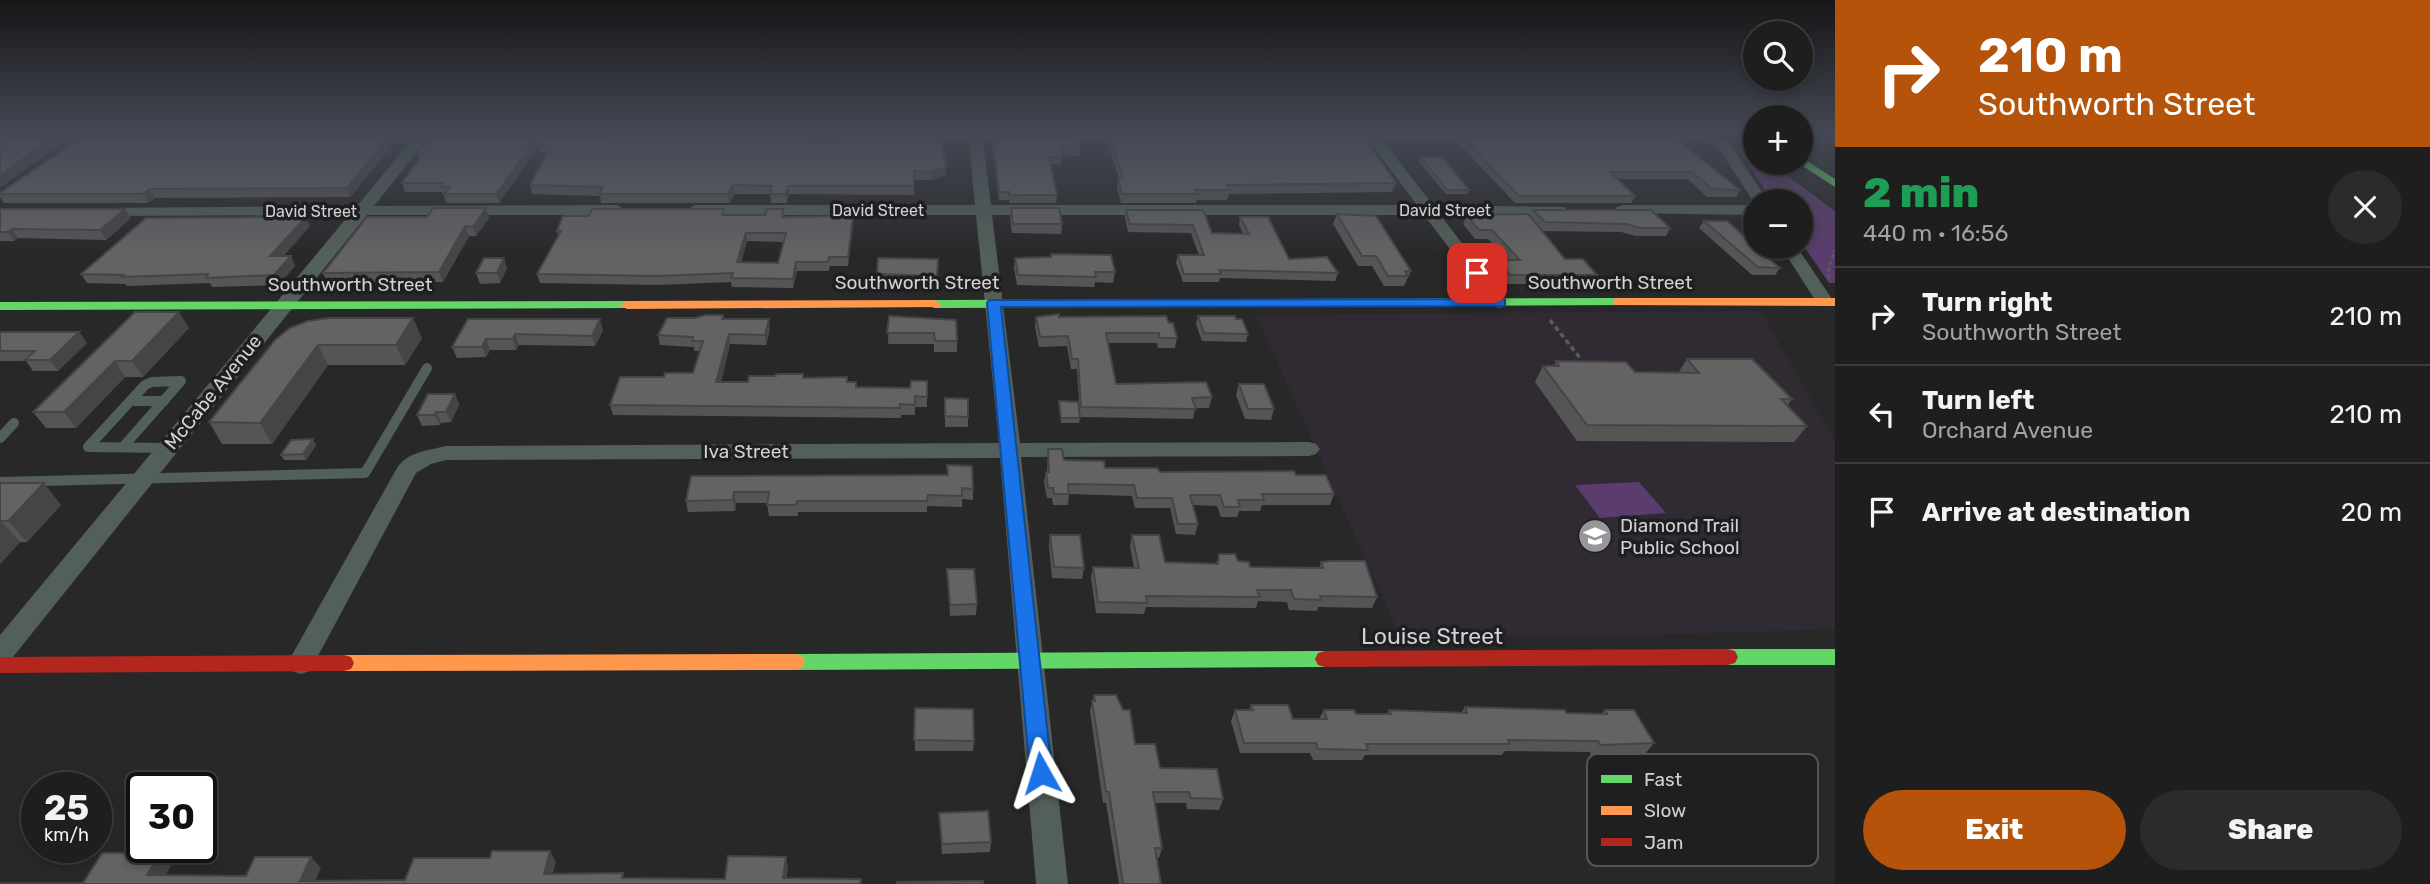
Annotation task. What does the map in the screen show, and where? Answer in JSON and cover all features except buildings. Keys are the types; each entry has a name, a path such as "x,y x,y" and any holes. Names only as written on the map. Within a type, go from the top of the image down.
{"main road":[{"name":"Southworth Street","path":"0,306 1830,302"},
{"name":"Louise Street","path":"0,665 1835,657"}],"street":[{"name":"McCabe Avenue","path":"0,654 393,173"},
{"path":"980,173 1010,449 1052,884"},
{"path":"1401,173 1500,303"},
{"path":"1743,173 1752,189"},
{"name":"David Street","path":"84,211 639,210"},
{"name":"David Street","path":"680,210 1582,210"},
{"path":"1610,210 1743,210"},
{"path":"1798,259 1830,302"},
{"name":"Iva Street","path":"301,663 408,468 424,458 446,453 1309,449"}],"lane":[{"path":"0,482 365,473 427,368"},
{"path":"123,447 181,381 152,382 88,447 168,448"},
{"path":"131,401 164,401"},
{"path":"0,438 14,424"}],"path":[{"path":"1546,315 1580,358"}],"shaded area":[{"path":"1756,175 1786,175 1805,189 1765,189"},
{"path":"1813,195 1835,211 1835,283 1829,283 1813,259"},
{"name":"Diamond Trail Public School","path":"1761,311 1835,442 1835,629 1621,636 1401,638 1256,315"},
{"path":"1639,482 1666,513 1600,518 1575,485"}],"traffic: fast":[{"path":"1820,173 1835,184"},
{"path":"934,304 1618,302"},
{"path":"0,306 627,305"},
{"path":"1728,657 1835,657"},
{"path":"795,662 1325,659"}],"traffic: slow":[{"path":"1618,302 1835,302"},
{"path":"627,305 934,304"},
{"path":"344,663 795,662"}],"traffic: jam":[{"path":"1325,659 1728,657"},
{"path":"0,665 344,663"}],"place":[{"name":"Diamond Trail Public School","path":"1595,536"}],"route":[{"path":"1041,773 994,303 1500,303 1477,273"}]}
